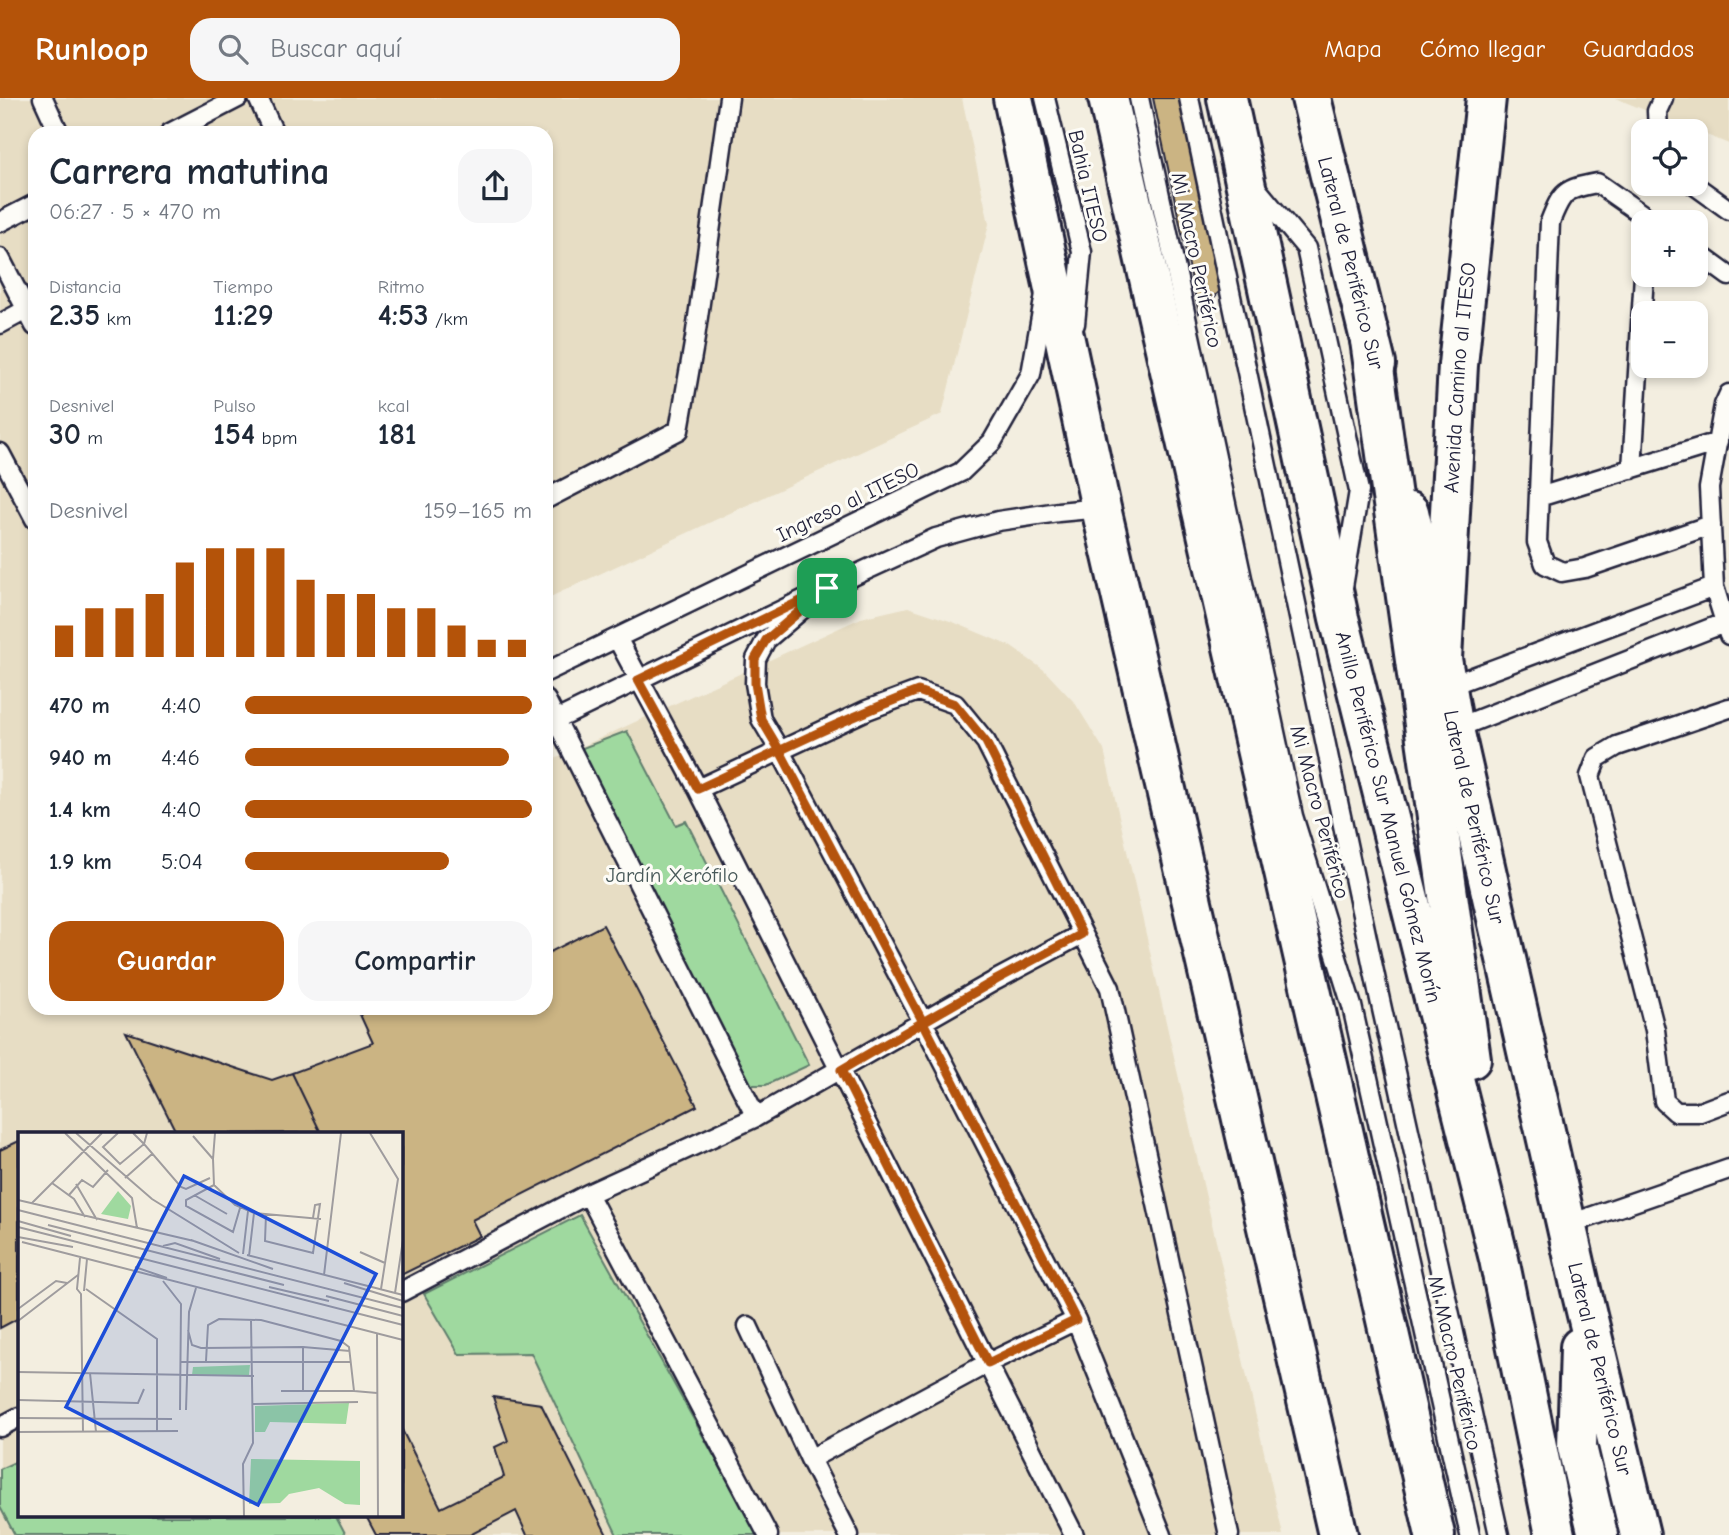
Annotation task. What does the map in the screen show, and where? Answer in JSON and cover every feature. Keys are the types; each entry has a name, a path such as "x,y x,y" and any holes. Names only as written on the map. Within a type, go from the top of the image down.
{"main road":[{"path":"1013,98 1101,508 1338,1535"},
{"path":"1106,98 1435,1535"},
{"name":"Anillo Periférico Sur Manuel Gómez Morín","path":"1227,98 1339,618 1499,1259 1555,1535"},
{"name":"Lateral de Periférico Sur","path":"1311,98 1370,334 1454,729 1582,1294 1640,1535"},
{"name":"Avenida Camino al ITESO","path":"1444,673 1458,365 1486,98"},
{"path":"1370,334 1499,1259"},
{"path":"1582,1294 1577,1447 1598,1535"}],"lane":[{"path":"43,98 56,126"},
{"path":"184,126 238,98"},
{"path":"258,98 271,126"},
{"path":"553,495 679,430 695,338 729,98"},
{"name":"Bahia ITESO","path":"1045,98 1082,252 1071,368"},
{"name":"Mi Macro Periférico","path":"1139,98 1293,816 1352,1006 1470,1535"},
{"name":"Mi Macro Periférico","path":"1189,98 1377,987 1499,1535"},
{"path":"1657,119 1657,111 1662,98"},
{"path":"1634,210 1597,183 1572,188 1559,199 1550,222 1537,542 1545,564 1562,572 1585,568 1711,525"},
{"path":"1708,195 1729,210"},
{"path":"0,222 28,208"},
{"path":"0,257 28,307"},
{"path":"1708,260 1729,275"},
{"name":"Ingreso al ITESO","path":"553,669 961,472 992,442 1031,374 1049,267"},
{"path":"1632,469 1643,287"},
{"path":"0,324 28,315"},
{"path":"1454,729 1727,629 1714,587 1709,488 1724,405 1729,394"},
{"path":"1539,496 1718,442"},
{"path":"0,453 28,506"},
{"path":"553,721 936,538 998,521 1101,508"},
{"path":"1444,673 1714,587"},
{"path":"827,588 766,640 755,659 755,683 761,719 923,1022 1076,1320 1162,1535"},
{"path":"617,638 698,789 1074,1535"},
{"path":"698,789 867,710 918,691 955,704 986,742 1111,988 1229,1535"},
{"path":"1729,708 1617,746 1597,758 1590,776 1656,1030 1664,1101 1676,1112 1700,1112 1729,1101"},
{"path":"553,726 756,1117"},
{"path":"402,1291 588,1194 756,1117 1082,934"},
{"path":"1567,1225 1729,1169"},
{"path":"588,1194 768,1535"},
{"path":"810,1459 988,1363 1076,1320"},
{"path":"748,1326 849,1535"},
{"path":"0,1427 18,1418"}],"shaded area":[{"path":"0,98 962,98 989,224 942,414 553,596 553,126 28,126 28,1015 553,1015 553,760 861,618 908,607 953,622 1010,646 1044,670 1075,703 1104,750 1283,1535 0,1535"},
{"path":"1615,98 1729,98 1729,144 1708,136 1708,119 1667,119"}],"green space":[{"name":"Jardín Xerófilo","path":"627,731 676,825 686,821 809,1065 766,1085 746,1085 572,752"},
{"path":"580,1215 758,1535 617,1535 531,1353 459,1354 424,1294"},
{"path":"18,1460 18,1518 337,1518 346,1535 15,1535 0,1507 0,1469"}],"building":[{"path":"1153,98 1180,98 1222,289 1199,313"},
{"path":"603,925 697,1106 472,1220 480,1236 402,1275 402,1132 321,1132 292,1073 373,1043 360,1015 553,1015 553,950"},
{"path":"126,1032 272,1080 292,1073 321,1132 176,1132"},
{"path":"18,1141 18,1319 0,1328 0,1150"},
{"path":"493,1397 541,1404 607,1535 527,1535 516,1511 470,1535 376,1535 367,1518 402,1518 402,1430 441,1508 504,1477 495,1447 508,1441"}],"route":[{"path":"827,588 638,680 698,789 780,751 867,710 918,691 955,704 986,742 1082,934 923,1022 1076,1320 988,1363 841,1070 923,1022 780,751 761,719 755,683 755,659 766,640 827,588"}]}
